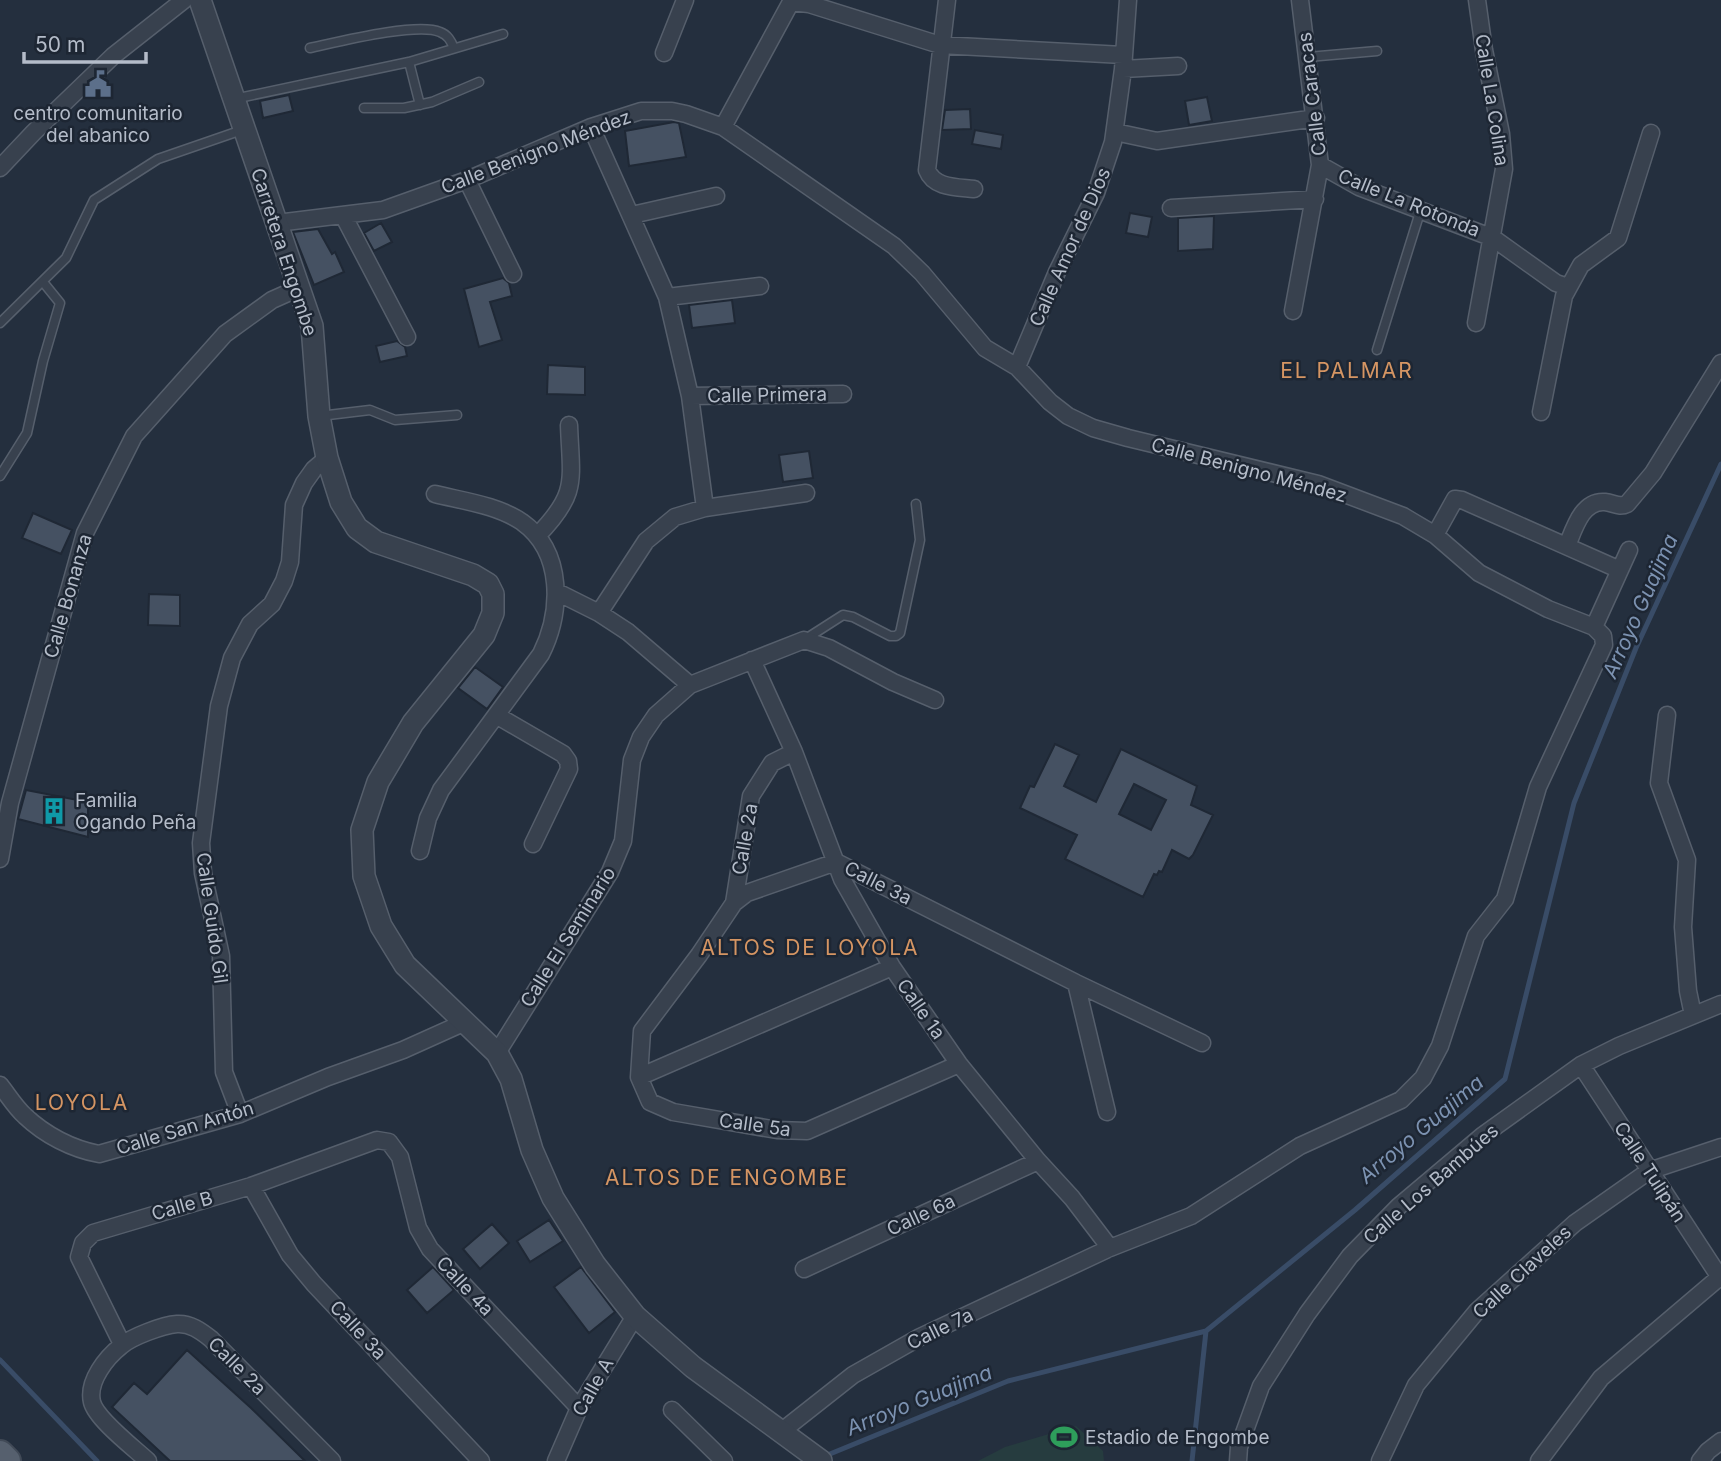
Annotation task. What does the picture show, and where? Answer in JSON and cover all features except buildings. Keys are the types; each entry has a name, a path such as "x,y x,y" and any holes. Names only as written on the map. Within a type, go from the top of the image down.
{"main road":[{"path":"0,1454 7,1461"}],"street":[{"path":"0,168 113,56 184,0"},
{"name":"Carretera Engombe","path":"200,0 313,327 319,416 327,458 341,502 357,528 376,542 473,575 488,584 493,594 494,613 484,635 413,723 377,782 362,830 364,876 381,926 405,965 496,1053 512,1079 532,1150 552,1198 595,1265 635,1316 693,1367 821,1461"},
{"path":"664,53 685,0"},
{"path":"947,0 927,170 936,182 974,189"},
{"name":"Calle Amor de Dios","path":"1017,367 1057,272 1096,193 1115,132 1128,0"},
{"name":"Calle Caracas","path":"1293,311 1320,164 1300,0"},
{"name":"Calle La Colina","path":"1476,323 1504,169 1501,134 1477,0"},
{"path":"723,127 790,2 809,4 940,45 1178,66"},
{"name":"Calle Benigno Méndez","path":"277,223 383,210 467,180 591,127 641,111 672,111 723,127 894,246 922,273 985,348 1017,367 1050,402 1068,416 1093,428 1318,484 1403,516 1435,535 1479,573 1536,603 1594,627"},
{"path":"1115,132 1157,141 1214,135 1316,118"},
{"path":"591,127 667,297 691,396 705,508"},
{"path":"1541,412 1568,287 1581,265 1618,238 1651,133"},
{"name":"Calle La Rotonda","path":"1320,164 1359,187 1493,238 1556,283 1568,287"},
{"path":"467,180 513,274"},
{"path":"632,215 716,196"},
{"path":"1171,208 1315,199"},
{"path":"343,215 407,337"},
{"path":"667,297 760,286"},
{"name":"Calle Bonanza","path":"0,859 5,800 85,533 134,436 225,334 272,300 299,288"},
{"path":"1567,546 1581,513 1591,505 1603,502 1622,506 1627,504 1653,473 1721,363"},
{"name":"Calle Primera","path":"691,396 843,394"},
{"path":"537,536 557,516 568,497 572,483 569,425"},
{"name":"Calle Guido Gil","path":"240,1114 224,1072 221,956 203,873 201,843 219,706 232,658 250,624 272,604 284,581 290,562 294,505 314,469 327,458"},
{"path":"420,851 428,818 441,790 541,654 550,636 557,592 547,551 537,536 521,522 497,510 435,494"},
{"path":"598,612 646,541 676,517 705,508 806,494"},
{"path":"1435,535 1455,499 1462,500 1620,570"},
{"path":"1110,1248 1192,1216 1300,1146 1401,1100 1423,1079 1440,1046 1476,936 1505,900 1538,787 1604,645 1603,636 1594,627 1629,550"},
{"path":"557,592 598,612 628,632 690,685"},
{"path":"804,640 829,648 892,682 935,700"},
{"name":"Calle El Seminario","path":"496,1053 610,872 623,841 632,760 641,737 656,715 690,685 804,640"},
{"name":"Calle 1a","path":"752,660 794,752 842,879 892,967 959,1064 1038,1161 1072,1198 1110,1248"},
{"path":"496,715 563,754 568,761 569,769 533,845"},
{"path":"1667,715 1659,783 1687,860 1683,927 1688,991 1693,1015"},
{"name":"Calle 2a","path":"734,903 751,796 772,763 794,752"},
{"name":"Calle 3a","path":"639,1077 642,1031 734,903 747,893 836,862 1076,984 1202,1043"},
{"path":"639,1077 892,967"},
{"path":"1076,984 1107,1112"},
{"name":"Calle Los Bambúes","path":"1238,1461 1239,1447 1261,1385 1307,1314 1350,1256 1399,1206 1482,1136 1581,1065 1619,1046 1721,1004"},
{"name":"Calle San Antón","path":"0,1085 25,1116 46,1131 78,1150 99,1154 240,1114 328,1077 403,1050 463,1023"},
{"name":"Calle 5a","path":"639,1077 650,1102 673,1112 777,1130 807,1131 959,1064"},
{"name":"Calle Tulipán","path":"1581,1065 1720,1277"},
{"name":"Calle B","path":"122,1344 79,1257 86,1237 251,1186 377,1139 389,1142"},
{"name":"Calle 4a","path":"389,1142 400,1157 418,1228 430,1250 579,1408"},
{"name":"Calle Claveles","path":"1380,1461 1416,1385 1478,1311 1575,1223 1649,1171 1721,1147"},
{"name":"Calle 6a","path":"804,1269 1038,1161"},
{"name":"Calle 3a","path":"251,1186 290,1255 314,1284 481,1461"},
{"name":"Calle 7a","path":"782,1431 853,1376 920,1337 1110,1248"},
{"path":"1539,1461 1601,1378 1720,1277"},
{"name":"Calle A","path":"556,1461 579,1408 635,1316"},
{"name":"Calle 2a","path":"122,1344 179,1323 198,1329 332,1461"},
{"path":"122,1344 100,1368 92,1388 92,1402 99,1414 148,1461"},
{"path":"672,1410 723,1461"},
{"path":"1700,1461 1721,1441"}],"lane":[{"path":"310,48 377,34 425,29 440,32 449,38 454,48"},
{"path":"234,99 409,62 503,34"},
{"path":"1308,57 1377,51"},
{"path":"409,62 420,105"},
{"path":"364,107 404,108 420,105 479,82"},
{"path":"0,323 66,258 94,200 158,159 245,129"},
{"path":"1377,350 1422,209"},
{"path":"0,476 27,433 43,361 60,303 43,282"},
{"path":"319,416 370,411 395,420 457,415"},
{"path":"804,640 843,615 853,617 890,636 900,633 920,540 916,504"}],"green space":[{"name":"Estadio de Engombe","path":"1076,1426 1103,1451 1104,1461 978,1461 1005,1447"}],"waterway":[{"name":"Arroyo Guajima","path":"825,1456 1008,1381 1206,1331 1355,1210 1505,1079 1574,803 1636,648 1721,464"},
{"path":"1192,1461 1206,1331"},
{"name":"Arroyo Guajima","path":"0,1360 97,1461"}],"place":[{"name":"centro comunitario del abanico","path":"98,84"},
{"name":"Familia Ogando Peña","path":"54,811"},
{"name":"Estadio de Engombe","path":"1064,1437"}],"district":[{"name":"EL PALMAR","path":"1347,370"},
{"name":"ALTOS DE LOYOLA","path":"810,947"},
{"name":"LOYOLA","path":"82,1102"},
{"name":"ALTOS DE ENGOMBE","path":"727,1177"}]}
